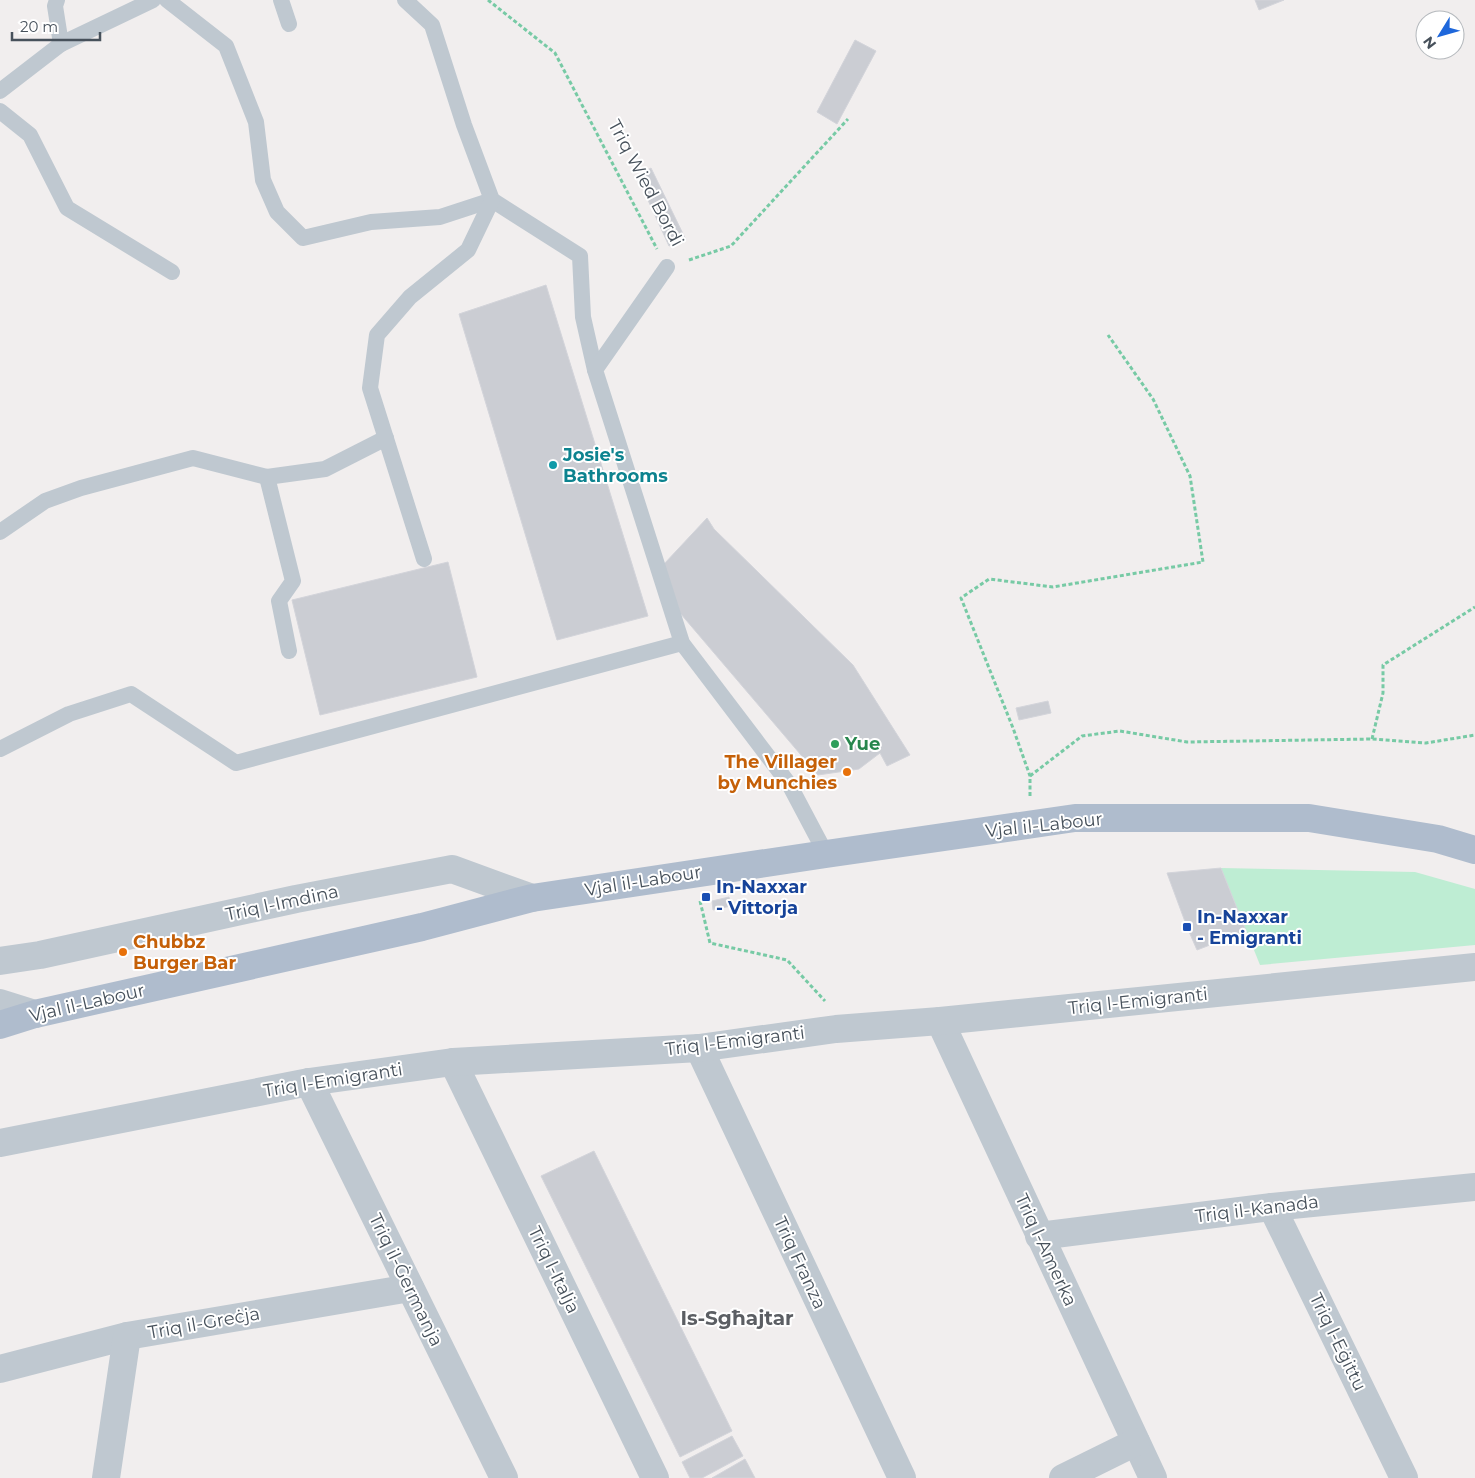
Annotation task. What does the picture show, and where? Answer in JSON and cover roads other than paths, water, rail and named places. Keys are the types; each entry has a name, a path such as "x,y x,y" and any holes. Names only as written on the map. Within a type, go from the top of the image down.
{"main road":[{"name":"Vjal il-Labour","path":"0,1025 35,1014 412,930 532,898 1075,818 1309,818 1438,839 1475,850"}],"street":[{"name":"Triq l-Imdina","path":"0,961 40,955 296,899 452,869 532,898"},
{"name":"Triq l-Emigranti","path":"0,1143 309,1082 453,1062 699,1048 836,1029 940,1021 1475,967"},
{"path":"0,1003 35,1014"},
{"name":"Triq l-Amerka","path":"940,1021 1153,1478"},
{"name":"Triq Franza","path":"699,1048 902,1478"},
{"name":"Triq l-Italja","path":"453,1062 655,1478"},
{"name":"Triq il-Ġermanja","path":"309,1082 504,1478"},
{"name":"Triq il-Kanada","path":"1039,1236 1272,1207 1475,1187"},
{"name":"Triq l-Eġittu","path":"1272,1207 1404,1478"},
{"name":"Triq il-Greċja","path":"0,1369 127,1336 410,1288"},
{"path":"106,1478 127,1336"},
{"path":"1063,1478 1136,1442"}],"lane":[{"path":"57,0 55,6 61,44"},
{"path":"0,91 61,44 153,0"},
{"path":"167,0 226,46 256,122 263,180 277,212 304,238 371,222 440,217 492,200"},
{"path":"281,0 289,24"},
{"path":"405,0 432,24 464,125 492,200 580,256 583,317 594,370 682,643 789,784 826,854"},
{"path":"0,111 30,135 67,208 172,272"},
{"path":"424,559 370,388 377,335 410,297 468,250 492,200"},
{"name":"Triq Wied Bordi","path":"594,370 667,267"},
{"path":"0,532 45,501 81,488 193,458 267,477 326,469 386,438"},
{"path":"267,477 293,580 279,601 290,651"},
{"path":"0,749 69,714 131,694 236,763 682,643"}],"place":[{"name":"Josie's Bathrooms","path":"553,465"},
{"name":"Yue","path":"835,744"},
{"name":"The Villager by Munchies","path":"847,772"},
{"name":"In-Naxxar - Vittorja","path":"706,897"},
{"name":"In-Naxxar - Emigranti","path":"1187,927"},
{"name":"Chubbz Burger Bar","path":"123,952"}],"district":[{"name":"Is-Sgħajtar","path":"737,1318"}]}
